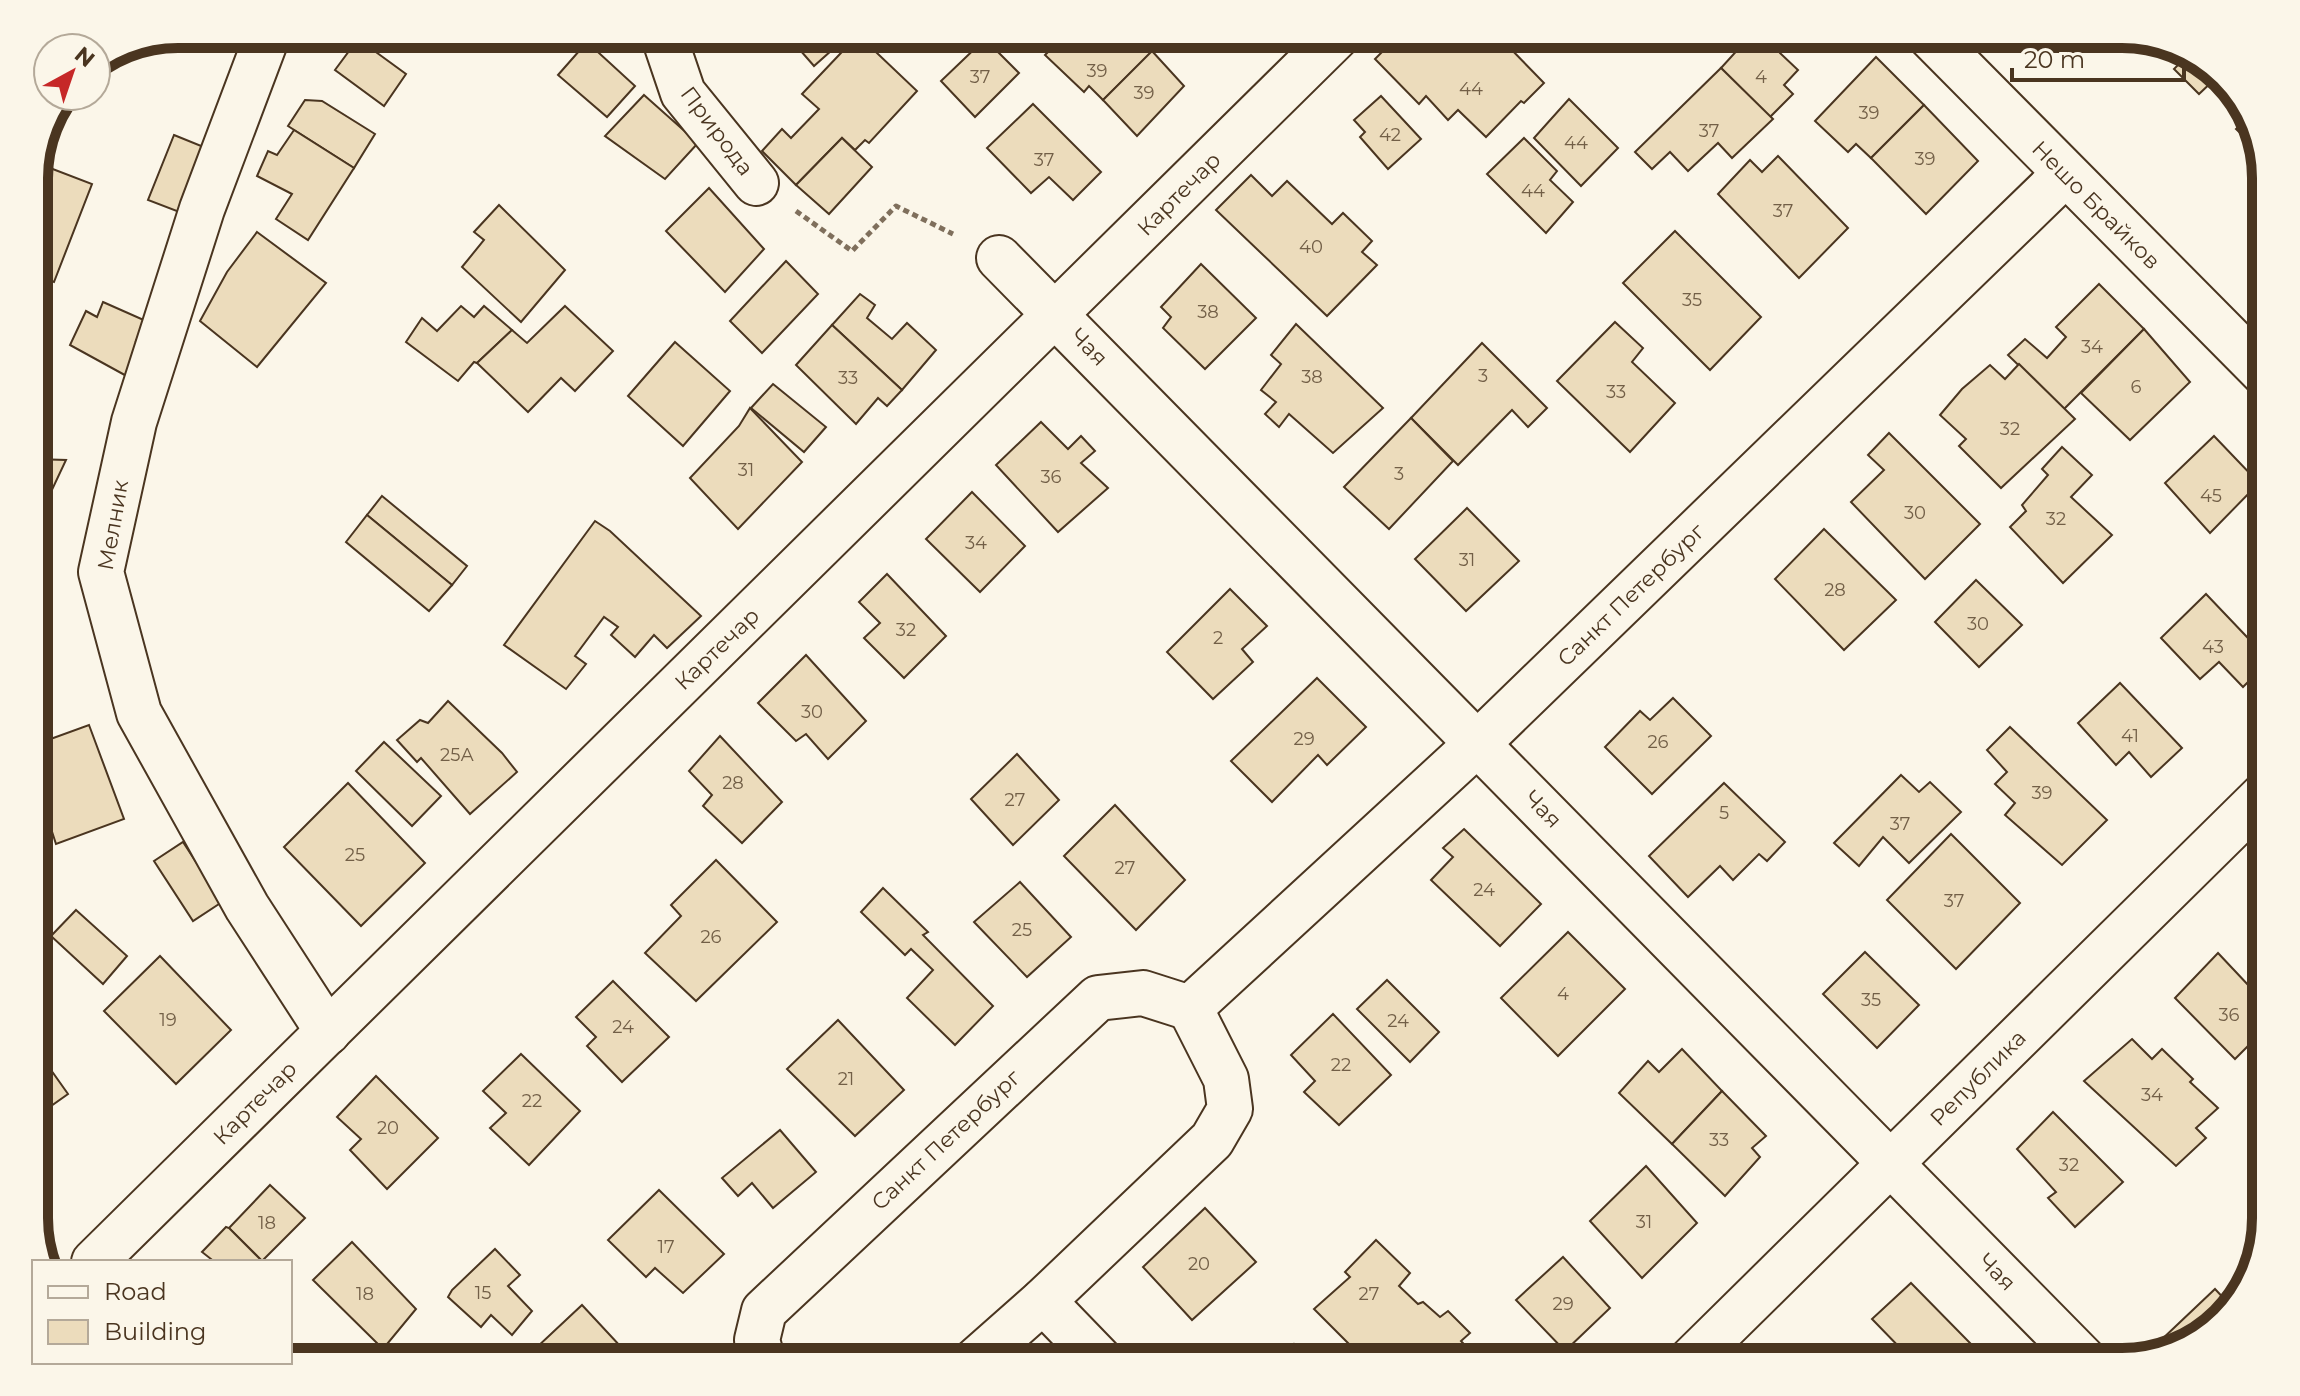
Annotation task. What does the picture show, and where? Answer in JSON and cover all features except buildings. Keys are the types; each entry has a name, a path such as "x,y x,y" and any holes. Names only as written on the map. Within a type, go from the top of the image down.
{"street":[{"name":"Мелник","path":"263,48 202,209 134,422 101,572 139,713 247,907 328,1032"},
{"name":"Природа","path":"668,48 683,93 756,183"},
{"name":"Картечар","path":"96,1260 1325,48"},
{"name":"Нешо Брайков","path":"1942,48 2252,361"},
{"name":"Санкт Петербург","path":"759,1348 757,1340 764,1311 1098,998 1143,993 1190,1008 1478,743 2065,174"},
{"name":"Чая","path":"999,258 1058,314 2072,1348"},
{"name":"Република","path":"1703,1348 2252,807"},
{"path":"990,1348 1212,1140 1230,1109 1226,1079 1190,1008"},
{"path":"1043,1301 1088,1348"}],"path":[{"path":"756,183 852,251 896,206 999,258"}]}
